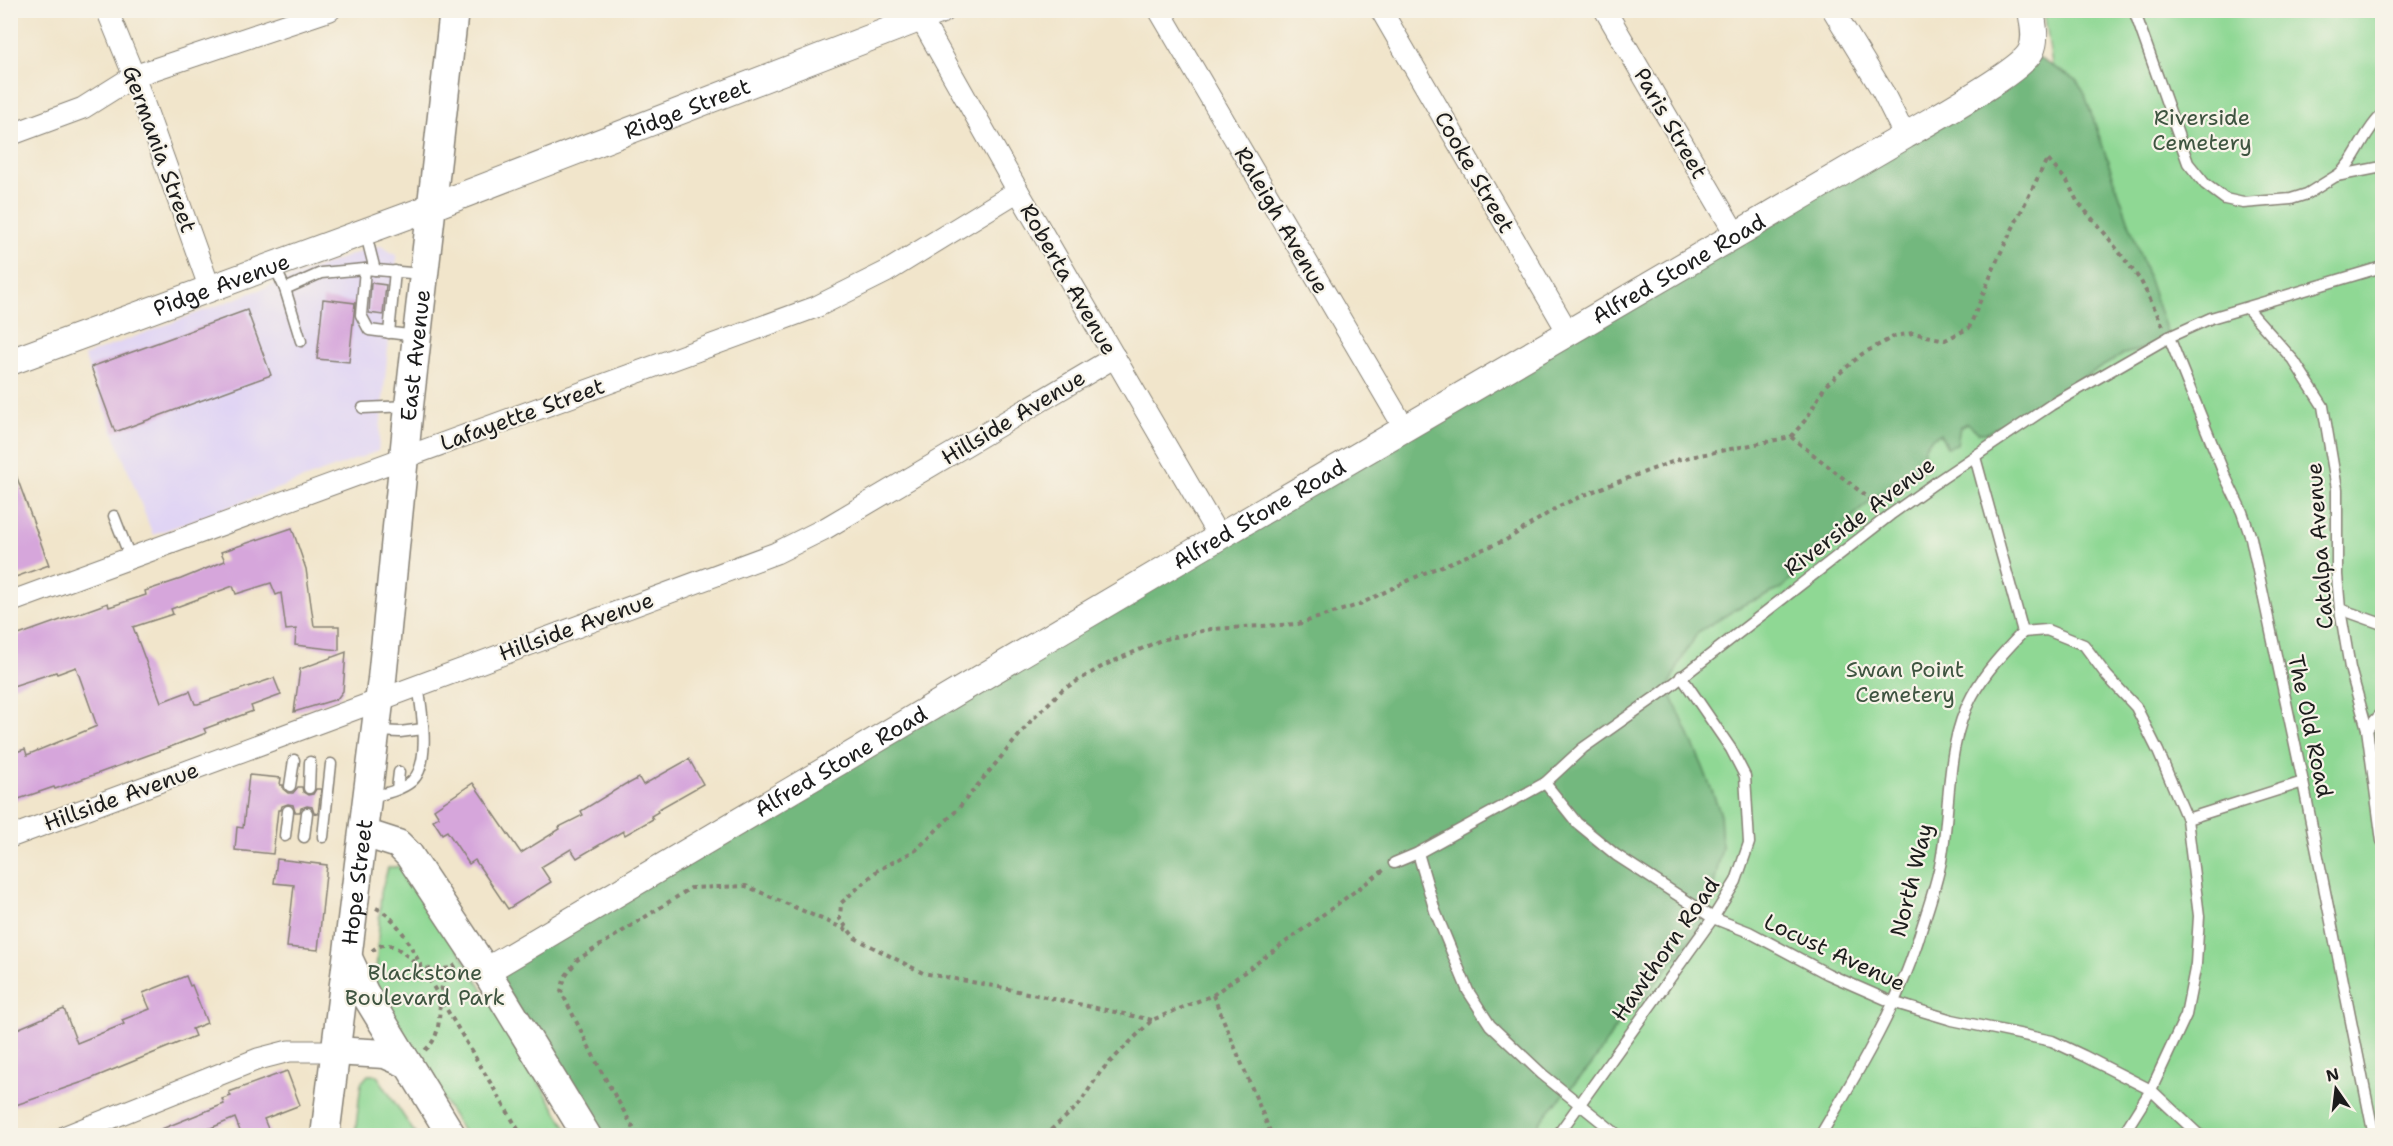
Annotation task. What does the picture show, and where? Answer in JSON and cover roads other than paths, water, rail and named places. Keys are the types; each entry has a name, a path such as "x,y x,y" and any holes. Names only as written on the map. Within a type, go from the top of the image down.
{"main road":[{"name":"East Avenue","path":"380,700 409,406 403,335 423,274 454,10"},
{"name":"Hope Street","path":"325,1136 334,1051 359,955 364,833 368,799 394,735 380,700"},
{"path":"364,833 398,844 410,855 474,966 587,1136"},
{"path":"359,955 364,992 413,1060 452,1136"},
{"path":"334,1051 385,1054 413,1060"}],"street":[{"name":"Germania Street","path":"108,10 210,289"},
{"path":"10,135 83,108 134,76 330,10"},
{"name":"Raleigh Avenue","path":"1159,10 1405,429"},
{"name":"Cooke Street","path":"1381,10 1569,334"},
{"name":"Paris Street","path":"1605,10 1736,235"},
{"path":"1833,10 1883,92 1905,136"},
{"name":"Alfred Stone Road","path":"474,966 1569,334 2013,70 2031,52 2034,41 2031,10"},
{"name":"Ridge Street","path":"432,207 778,72 932,15"},
{"name":"Roberta Avenue","path":"932,15 1018,191 1220,537"},
{"name":"Lafayette Street","path":"10,602 816,307 886,272 1018,191"},
{"name":"Pidge Avenue","path":"10,362 432,207"},
{"name":"Hillside Avenue","path":"10,837 799,542 1115,357"},
{"path":"66,1136 258,1059 289,1051 334,1051"}],"lane":[{"path":"2134,10 2188,163 2205,184 2225,199 2243,203 2291,200 2307,194 2336,176 2349,162 2368,129 2382,115"},
{"path":"2336,176 2382,168"},
{"path":"365,231 370,270 361,315 369,330 403,335 391,300 395,271"},
{"path":"274,265 285,289 301,341"},
{"name":"Riverside Avenue","path":"1394,863 1418,853 1545,783 1583,748 1682,676 1890,515 2051,405 2169,337 2211,318 2382,267"},
{"path":"285,289 321,273 370,270 423,274"},
{"name":"Catalpa Avenue","path":"2247,308 2294,361 2323,406 2337,489 2337,575 2340,609 2350,668 2367,729 2382,841"},
{"name":"The Old Road","path":"2169,337 2251,538 2374,1136"},
{"path":"363,408 409,406"},
{"path":"1975,457 2024,632 2047,630 2084,645 2107,676 2136,707 2158,750 2187,819 2199,916 2196,964 2186,1015 2151,1090 2122,1136"},
{"path":"114,516 130,557"},
{"path":"2340,609 2382,624"},
{"name":"North Way","path":"1820,1136 1892,1002 1917,943 1941,862 1956,741 1971,697 1996,661 2024,632"},
{"name":"Hawthorn Road","path":"1557,1136 1713,918 1736,881 1749,843 1745,776 1731,749 1682,676"},
{"path":"368,799 397,789 412,781 417,774 423,758 423,729 418,684"},
{"path":"2367,729 2382,713"},
{"path":"394,735 423,729"},
{"path":"290,786 294,760"},
{"path":"309,788 310,762"},
{"path":"323,837 331,764"},
{"path":"397,789 399,772"},
{"path":"2187,819 2303,782"},
{"name":"Locust Avenue","path":"1545,783 1577,823 1616,855 1713,918 1749,932 1828,974 1892,1002 1952,1020 2052,1041 2151,1090 2200,1136"},
{"path":"285,836 288,811"},
{"path":"304,837 307,813"},
{"path":"1418,853 1435,911 1468,991 1490,1025 1542,1074 1581,1103 1619,1136"}],"park label":[{"name":"Riverside Cemetery","path":"2202,130"},
{"name":"Swan Point Cemetery","path":"1905,682"},
{"name":"Blackstone Boulevard Park","path":"425,984"}]}
